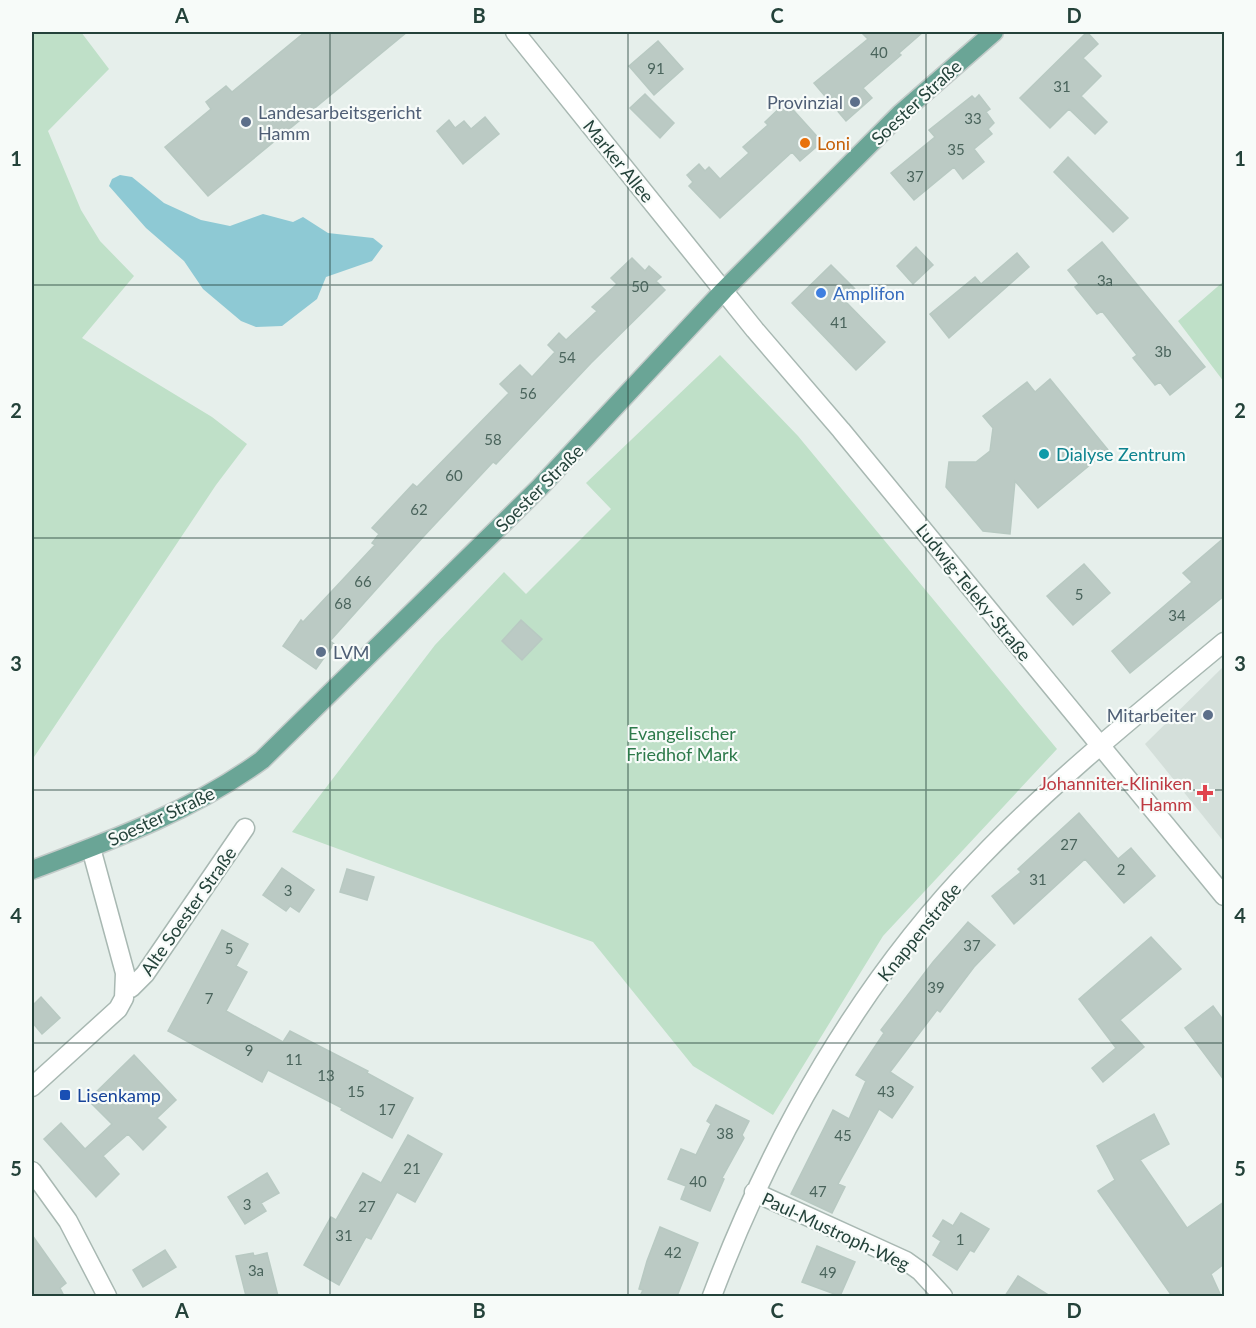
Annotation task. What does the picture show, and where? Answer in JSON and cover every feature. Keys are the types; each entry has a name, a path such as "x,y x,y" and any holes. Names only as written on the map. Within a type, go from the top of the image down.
{"main road":[{"name":"Soester Straße","path":"32,870 189,807 231,783 262,760 549,479 724,290 900,114 992,32"}],"street":[{"name":"Marker Allee","path":"515,32 724,290"},
{"name":"Ludwig-Teleky-Straße","path":"724,290 1224,896"},
{"name":"Knappenstraße","path":"712,1296 754,1192 786,1128 838,1040 900,951 979,859 1073,768 1224,642"},
{"name":"Alte Soester Straße","path":"126,988 131,988 145,974 245,828"},
{"name":"Alte Soester Straße","path":"32,1087 118,1009 126,988 125,973 91,848"},
{"path":"32,1171 68,1221 107,1296"},
{"name":"Paul-Mustroph-Weg","path":"754,1192 906,1261 920,1271 944,1296"}],"shaded area":[{"name":"Johanniter-Kliniken Hamm","path":"1224,666 1224,842 1145,744"}],"green space":[{"path":"32,32 81,32 109,69 48,131 81,210 100,241 134,276 82,338 212,417 247,444 216,485 32,760"},
{"path":"1224,281 1224,382 1178,321"},
{"name":"Evangelischer Friedhof Mark","path":"720,355 798,436 1057,749 883,936 773,1115 693,1066 593,942 292,832 435,645 504,572 526,594 611,509 586,483"}],"water":[{"path":"120,175 132,177 164,203 201,220 230,226 263,214 293,222 303,217 328,233 373,238 383,246 372,261 326,277 317,299 282,326 256,327 241,321 203,289 184,261 146,228 109,186 112,179"}],"building":[{"name":"Landesarbeitsgericht Hamm","path":"305,32 407,32 208,196 165,147 211,109 206,102 226,86 232,92"},
{"path":"861,32 923,32 899,53 901,55 863,88 872,98 846,121 814,83 868,39"},
{"path":"1087,32 1098,44 1083,58 1101,76 1081,96 1107,122 1095,134 1069,109 1050,128 1020,98"},
{"path":"658,41 683,69 654,95 629,66"},
{"path":"645,94 674,123 660,138 630,108"},
{"path":"979,95 990,109 986,112 994,123 988,129 992,134 974,149 984,162 963,179 954,167 914,200 891,173 935,137 929,130 972,96 975,99"},
{"path":"786,102 822,142 800,161 792,152 720,218 689,186 693,182 687,175 699,164 705,171 709,167 720,179 749,153 743,147 768,125 765,122"},
{"path":"485,117 499,134 463,164 437,131 449,120 455,128 464,121 471,129"},
{"path":"1068,157 1128,218 1113,232 1054,172"},
{"path":"1102,242 1205,367 1170,395 1160,382 1155,385 1133,358 1137,355 1102,311 1097,314 1075,287 1079,284 1068,270"},
{"path":"916,247 933,265 913,284 897,266"},
{"path":"1017,253 1029,267 949,338 930,314 975,277 981,284"},
{"path":"632,258 645,271 649,266 661,277 656,281 665,290 591,363 496,464 493,462 423,537 330,641 334,644 316,669 283,646 301,620 303,622 375,545 372,543 379,534 372,528 413,484 417,487 509,393 500,384 520,365 532,377 555,352 548,345 559,333 566,340 597,311 592,307 617,284 611,278"},
{"path":"831,265 855,289 844,300 885,342 856,370 792,303"},
{"name":"Dialyse Zentrum","path":"1050,379 1108,450 1038,508 1015,481 1010,534 983,531 946,487 949,462 976,462 990,451 993,428 983,416 1027,382 1035,392"},
{"path":"1224,538 1224,596 1130,673 1112,651 1192,582 1183,573"},
{"path":"1084,564 1110,593 1073,625 1047,596"},
{"path":"521,620 542,639 522,660 502,641"},
{"path":"1079,813 1118,859 1131,848 1155,876 1124,903 1085,859 1014,924 992,896 1021,872 1018,869"},
{"path":"282,868 314,890 299,912 290,906 286,911 263,895"},
{"path":"347,869 374,877 367,900 340,892"},
{"path":"968,922 995,945 974,967 940,1012 937,1010 890,1072 913,1087 892,1118 879,1109 838,1184 845,1187 832,1213 791,1194 833,1110 849,1119 866,1081 856,1075 884,1033 881,1030 933,962"},
{"path":"222,930 248,944 236,966 247,972 226,1011 283,1042 290,1031 368,1071 367,1073 413,1098 392,1138 341,1110 342,1108 268,1070 262,1082 168,1031"},
{"path":"1151,937 1181,969 1120,1020 1144,1047 1103,1082 1092,1068 1116,1048 1079,999"},
{"path":"41,997 60,1018 42,1034 32,1022 32,1006"},
{"path":"1213,1006 1224,1021 1224,1080 1185,1028"},
{"path":"134,1055 176,1100 157,1118 166,1127 143,1150 128,1134 103,1156 119,1174 96,1197 44,1139 61,1123 85,1149 112,1124 88,1100"},
{"path":"716,1105 749,1121 742,1135 744,1138 722,1178 724,1179 710,1211 681,1199 686,1186 668,1179 681,1149 696,1155 711,1124 707,1121"},
{"path":"1154,1114 1169,1144 1140,1160 1187,1228 1224,1202 1224,1264 1211,1274 1221,1296 1172,1296 1098,1191 1115,1180 1097,1146"},
{"path":"408,1135 442,1154 415,1202 397,1192 371,1239 366,1237 339,1285 304,1265 331,1217 336,1220 363,1173 381,1183"},
{"path":"267,1173 279,1193 261,1203 266,1211 245,1224 228,1197"},
{"path":"961,1213 989,1229 974,1252 970,1250 957,1270 933,1255 941,1241 933,1236 943,1220 953,1226"},
{"path":"660,1227 698,1243 677,1296 640,1296 643,1290 639,1289 647,1261"},
{"path":"32,1235 66,1283 60,1288 64,1296 32,1296"},
{"path":"817,1246 855,1262 840,1296 802,1282"},
{"path":"165,1250 176,1267 143,1287 133,1270"},
{"path":"253,1253 254,1256 267,1253 278,1296 246,1296 236,1256"},
{"path":"1018,1276 1050,1296 1005,1296"}],"place":[{"name":"Provinzial","path":"855,102"},
{"name":"Landesarbeitsgericht Hamm","path":"246,122"},
{"name":"Loni","path":"805,143"},
{"name":"Amplifon","path":"821,293"},
{"name":"Dialyse Zentrum","path":"1044,454"},
{"name":"LVM","path":"321,652"},
{"name":"Mitarbeiter","path":"1208,715"},
{"name":"Johanniter-Kliniken Hamm","path":"1205,793"},
{"name":"Lisenkamp","path":"65,1095"}]}
